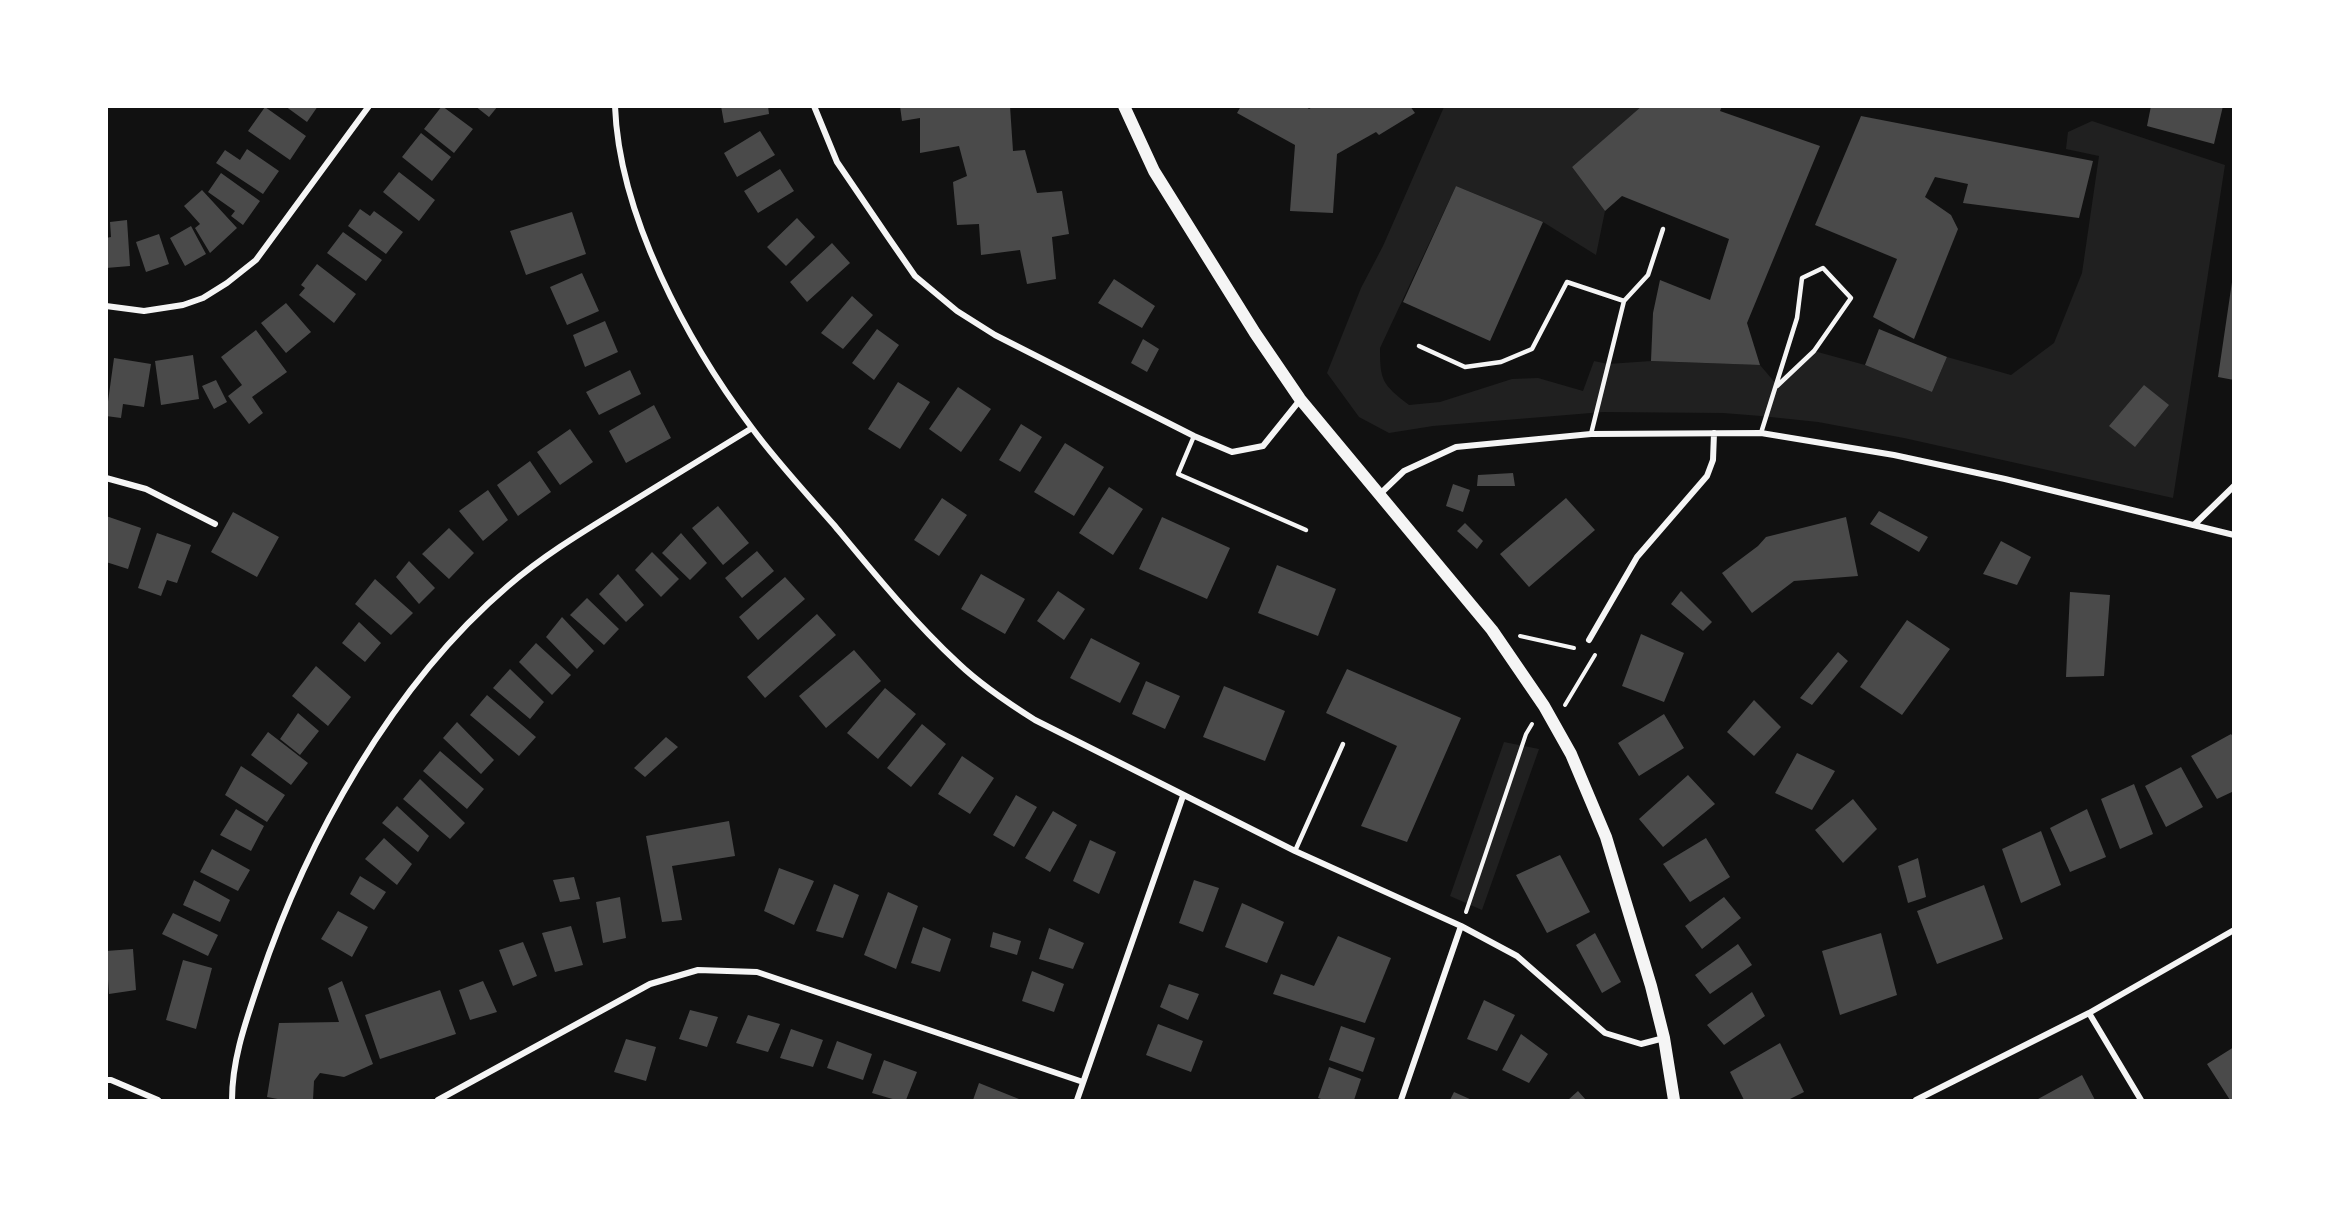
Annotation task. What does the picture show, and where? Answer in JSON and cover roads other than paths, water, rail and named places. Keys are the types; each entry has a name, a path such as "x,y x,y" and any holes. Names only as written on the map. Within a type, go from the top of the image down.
{"main road":[{"path":"1124,106 1154,171 1255,333 1300,399 1492,630 1544,706 1571,754 1606,837 1651,986 1664,1038 1674,1101"}],"street":[{"path":"106,306 144,311 183,305 203,298 227,283 256,260 369,106"},
{"path":"615,106 616,137 621,160 645,237 668,289 706,361 752,428 862,558 959,664 996,694 1035,720 1295,851 1461,926 1517,956 1605,1033 1641,1044 1664,1038"},
{"path":"814,106 837,162 915,276 957,311 995,335 1194,436 1232,452 1263,446 1300,399"},
{"path":"232,1101 232,1080 240,1038 272,944 300,874 370,747 416,686 465,626 507,586 547,555 752,428"},
{"path":"1380,494 1404,471 1456,447 1591,434 1761,432 1894,455 2005,478 2234,535"},
{"path":"1589,640 1636,557 1707,476 1713,460 1714,433"},
{"path":"106,478 146,489 214,524"},
{"path":"2195,524 2234,486"},
{"path":"1077,1101 1183,796"},
{"path":"1401,1101 1461,926"},
{"path":"1916,1101 2089,1013 2234,930"},
{"path":"438,1101 650,984 698,970 757,972 1083,1082"},
{"path":"2089,1013 2141,1101"},
{"path":"106,1080 111,1080 158,1101"}],"lane":[{"path":"1591,434 1624,302 1648,275 1663,229"},
{"path":"1761,432 1797,318 1802,278 1823,268 1851,298 1814,351 1777,386"},
{"path":"1419,346 1465,366 1501,362 1532,349 1567,282 1624,302"},
{"path":"1194,436 1178,474 1306,530"},
{"path":"1295,851 1343,744"}]}
